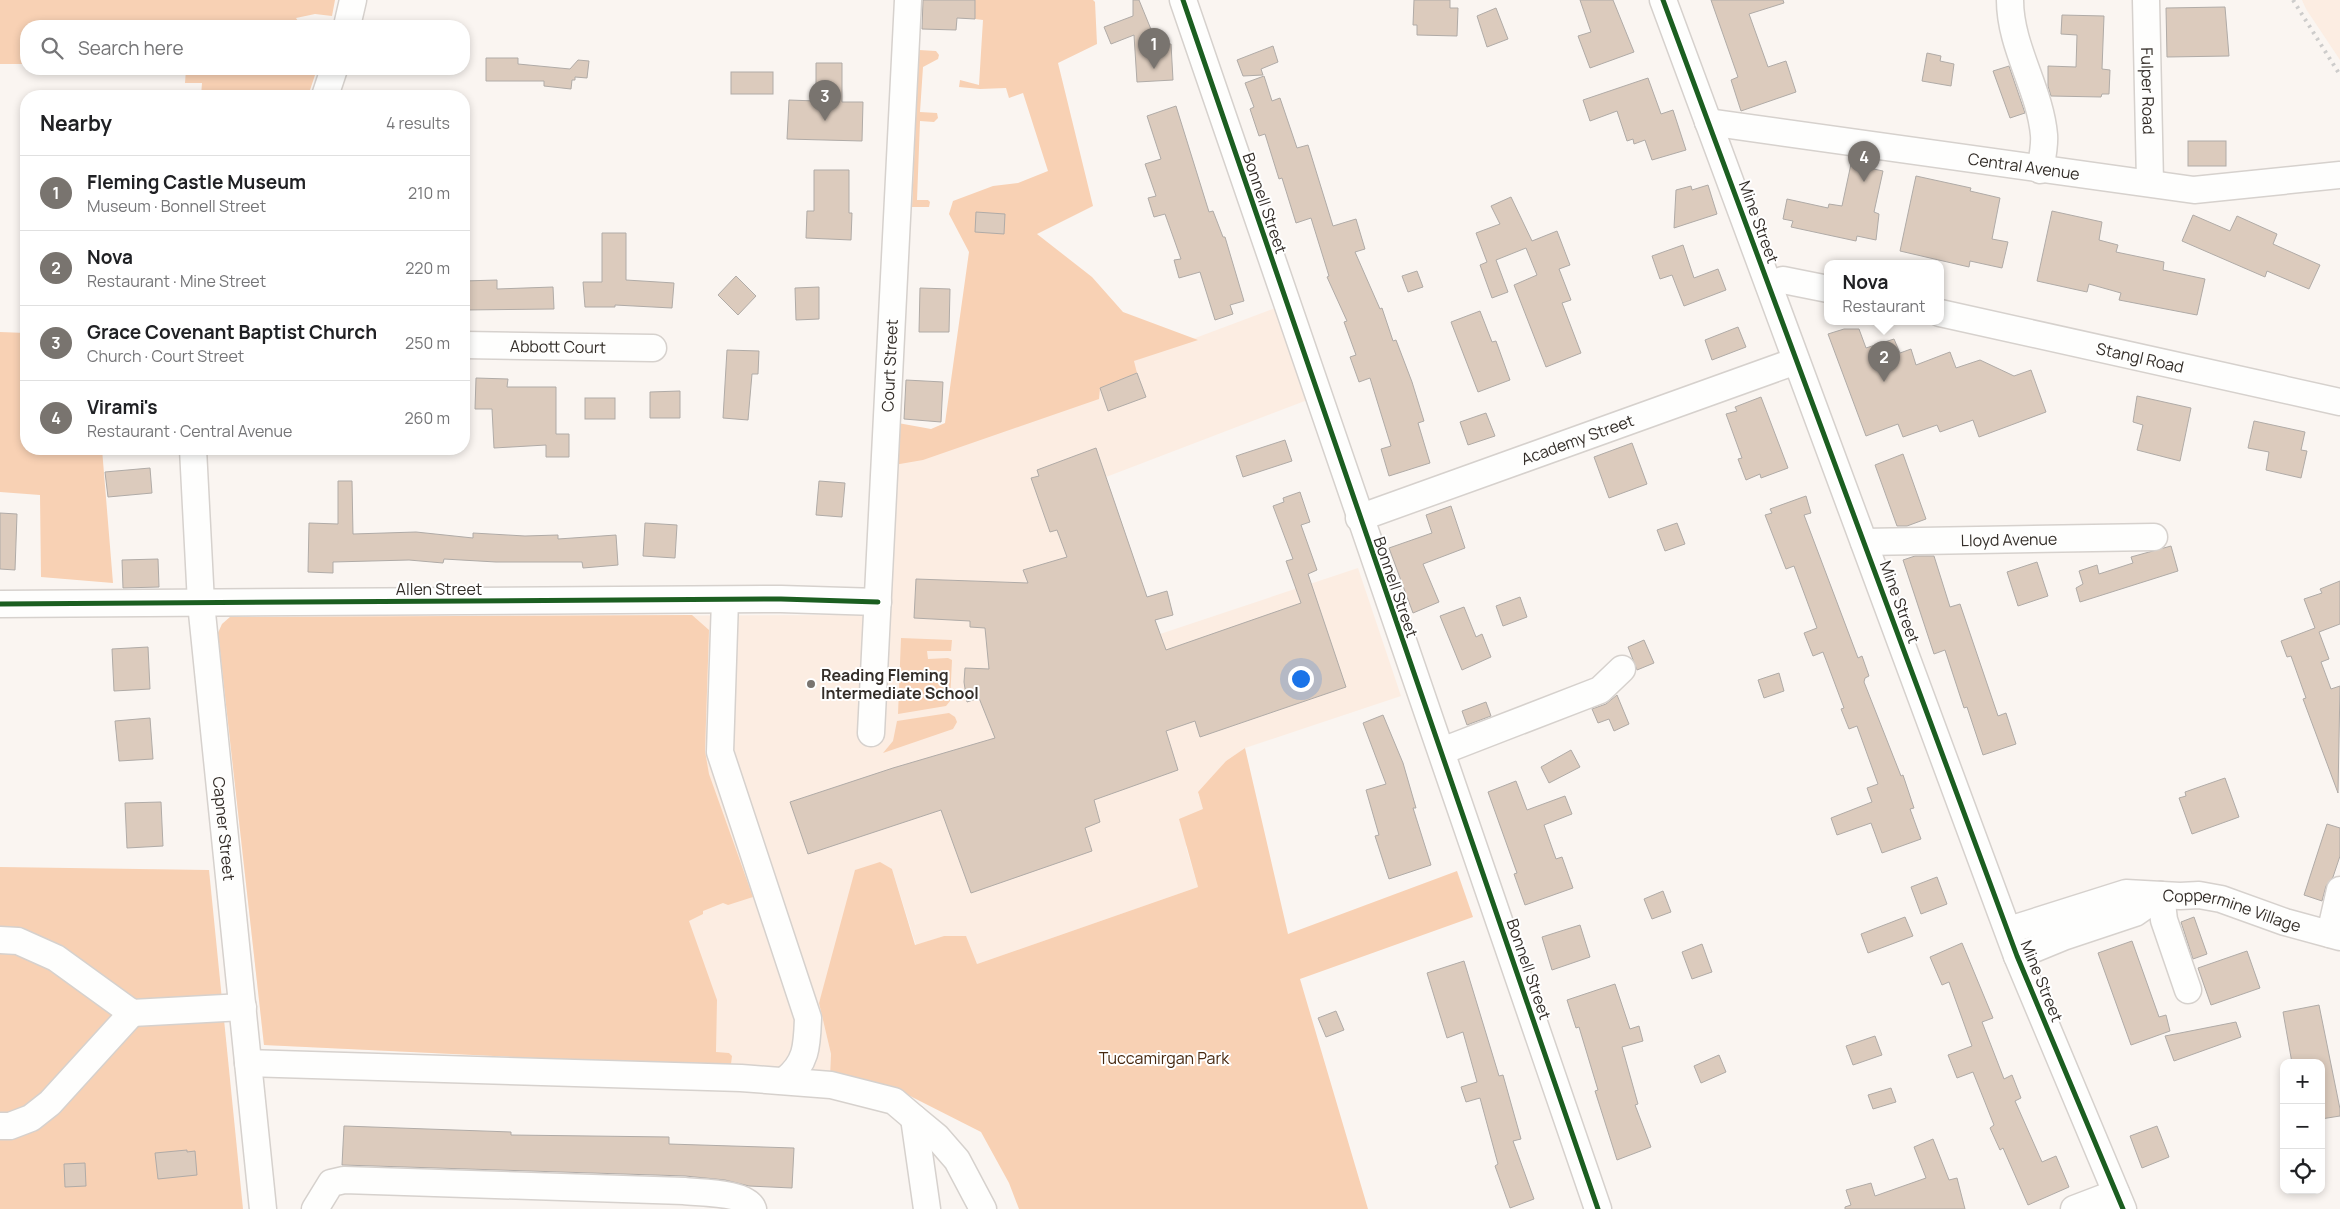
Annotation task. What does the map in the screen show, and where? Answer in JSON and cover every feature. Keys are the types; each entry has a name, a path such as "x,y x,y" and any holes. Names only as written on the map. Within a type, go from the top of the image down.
{"street":[{"path":"348,20 353,0"},
{"name":"Court Street","path":"871,732 908,0"},
{"name":"Bonnell Street","path":"1183,0 1359,518 1442,751 1598,1209"},
{"path":"2010,0 2010,12 2026,70 2039,107 2045,137 2040,170"},
{"name":"Fulper Road","path":"2146,0 2150,182"},
{"name":"Mine Street","path":"1671,3 1708,122 2009,930 2017,956 2120,1201"},
{"path":"327,90 332,75"},
{"name":"Central Avenue","path":"1708,122 2040,170 2150,182 2178,188 2209,190 2340,175"},
{"path":"1769,285 1783,280 1824,288"},
{"name":"Stangl Road","path":"1944,314 2340,402"},
{"name":"Abbott Court","path":"470,344 653,348"},
{"name":"Academy Street","path":"1359,518 1796,361"},
{"name":"Capner Street","path":"192,455 201,603 263,1209"},
{"name":"Lloyd Avenue","path":"1864,542 2154,537"},
{"path":"725,600 720,752 808,1018 807,1037 801,1064 785,1080"},
{"name":"Allen Street","path":"0,604 725,600 878,602"},
{"path":"1442,751 1600,690 1622,669"},
{"path":"2335,936 2340,890"},
{"path":"2009,930 2126,893 2161,895 2164,920 2188,990"},
{"name":"Coppermine Village","path":"2017,956 2063,937 2135,913 2161,895 2199,895 2221,899 2285,922 2335,936"},
{"path":"0,940 18,941 56,958 132,1013 243,1007"},
{"path":"0,1126 10,1126 31,1118 50,1103 132,1013"},
{"path":"248,1063 785,1080 831,1085 869,1093 894,1101 937,1137 957,1160 983,1209"},
{"path":"914,1118 927,1209"},
{"path":"315,1209 331,1183 344,1180 684,1191 739,1197 752,1205 753,1209"},
{"path":"2074,1209 2120,1201"}],"shaded area":[{"path":"2302,0 2340,0 2340,60 2306,9"},
{"name":"Reading Fleming Intermediate School","path":"1286,304 1318,396 1106,477 1160,634 1358,568 1401,696 1245,748 1226,761 1198,794 1204,809 1186,847 1198,887 977,964 965,936 944,936 916,945 892,869 819,1002 831,1054 830,1076 711,1066 264,1045 218,633 222,624 230,617 884,615 886,448 1134,361"}],"green space":[{"path":"0,0 335,0 332,16 315,14 296,18 297,20 20,20 20,64 0,64"},
{"path":"975,0 1093,0 1095,2 1097,44 1058,63 1093,206 1037,234 1092,277 1123,312 1198,340 1134,361 1137,373 1100,388 1099,399 923,460 888,466 887,421 931,429 945,423 969,252 949,214 953,201 993,186 1018,183 1048,171 1023,93 1009,98 1006,88 980,89 959,87 960,80 979,85 983,20 975,19"},
{"path":"919,50 936,51 939,55 938,59 923,67 920,112 937,113 938,118 934,122 920,121 917,200 928,200 930,202 929,207 912,207"},
{"path":"186,75 315,75 310,90 201,90 202,83 185,83"},
{"path":"0,332 20,333 20,455 102,455 113,583 41,577 40,495 0,492"},
{"path":"692,615 709,630 705,751 709,774 753,897 728,905 723,903 703,911 703,914 689,921 717,1000 716,1052 729,1053 732,1056 731,1064 725,1067 264,1045 218,633 222,624 230,617"},
{"path":"901,638 952,640 951,651 927,651 928,659 948,658 952,660 950,701 946,706 898,714"},
{"path":"949,713 955,717 957,722 953,729 883,753 893,741 897,721"},
{"name":"Tuccamirgan Park","path":"1245,748 1288,934 1457,871 1473,917 1300,979 1368,1209 1019,1209 1009,1183 981,1132 910,1096 830,1076 831,1054 819,1003 855,870 880,862 892,869 915,945 944,936 966,936 977,964 1198,887 1179,819 1203,809 1198,792 1226,761"},
{"path":"0,867 209,870 243,1209 0,1209"}],"building":[{"path":"923,0 975,0 975,19 957,18 956,30 922,29"},
{"path":"1133,0 1139,0 1157,44 1171,44 1173,80 1137,82 1134,35 1111,44 1104,27 1133,16"},
{"path":"1414,0 1450,0 1450,8 1458,8 1457,36 1417,35 1417,25 1413,25"},
{"path":"1580,0 1613,0 1634,52 1590,68 1578,36 1591,32"},
{"path":"1711,0 1783,0 1784,3 1749,14 1768,67 1786,61 1796,92 1741,111 1731,80 1738,77"},
{"path":"2225,7 2229,56 2167,57 2166,8"},
{"path":"1496,8 1508,39 1487,47 1477,16"},
{"path":"2062,15 2104,16 2102,69 2110,70 2109,94 2102,94 2101,97 2051,96 2048,86 2048,66 2076,67 2077,35 2061,34"},
{"path":"1273,46 1278,62 1261,69 1263,75 1243,76 1237,60"},
{"path":"1927,53 1941,56 1940,61 1954,64 1951,86 1922,81"},
{"path":"486,58 518,58 518,64 570,69 578,60 589,61 587,78 575,77 575,80 572,80 571,89 544,86 544,81 486,81"},
{"path":"816,63 842,63 842,102 863,102 862,141 787,139 789,100 816,101"},
{"path":"2009,66 2025,113 2010,118 1993,71"},
{"path":"731,72 773,72 773,94 731,94"},
{"path":"1264,76 1272,101 1280,98 1297,148 1308,145 1333,226 1356,219 1365,249 1355,252 1380,309 1382,308 1393,341 1396,340 1412,382 1424,421 1418,423 1430,463 1389,476 1381,449 1391,446 1370,378 1359,382 1350,357 1356,355 1344,322 1347,321 1327,277 1329,276 1311,218 1296,223 1282,178 1279,179 1265,134 1259,136 1250,109 1254,107 1245,83"},
{"path":"1648,78 1661,114 1673,110 1686,150 1652,160 1645,140 1634,144 1633,139 1627,141 1617,111 1590,121 1583,100"},
{"path":"1176,106 1209,212 1213,211 1223,237 1225,237 1244,301 1230,305 1233,314 1215,320 1200,272 1179,278 1174,260 1181,259 1165,214 1154,217 1148,198 1156,196 1145,164 1161,159 1147,116"},
{"path":"2188,141 2226,141 2226,166 2188,166"},
{"path":"1851,164 1883,171 1874,212 1879,214 1876,240 1857,236 1856,241 1791,227 1793,221 1783,219 1787,199 1828,208 1829,204 1842,206"},
{"path":"814,170 849,170 849,213 852,213 851,240 806,238 807,211 814,211"},
{"path":"1916,176 1971,188 1970,191 2000,198 1992,239 2008,242 2002,268 1970,261 1969,267 1900,251"},
{"path":"1708,185 1717,214 1674,228 1676,190 1691,186 1692,190"},
{"path":"1511,197 1532,241 1557,231 1570,265 1559,269 1571,300 1562,303 1581,353 1546,367 1514,285 1537,275 1526,248 1496,260 1508,292 1492,298 1480,265 1487,262 1476,233 1500,224 1491,206"},
{"path":"2052,211 2102,222 2099,240 2118,245 2116,252 2164,262 2163,270 2205,279 2197,315 2119,300 2121,293 2089,284 2087,292 2037,281"},
{"path":"976,212 1005,214 1004,234 975,232"},
{"path":"2193,215 2230,231 2237,216 2277,234 2273,244 2320,265 2309,289 2267,271 2265,277 2182,241"},
{"path":"602,233 626,233 626,280 674,283 672,308 615,305 615,307 585,307 583,282 602,282"},
{"path":"1683,245 1694,278 1718,269 1726,290 1684,306 1672,275 1660,279 1652,256"},
{"path":"1417,271 1423,287 1408,292 1402,276"},
{"path":"736,276 756,296 738,315 718,295"},
{"path":"497,280 497,289 553,287 554,309 470,310 470,281"},
{"path":"819,287 819,319 796,320 795,288"},
{"path":"920,288 950,289 949,332 919,332"},
{"path":"1480,311 1492,342 1496,341 1510,380 1478,392 1451,322"},
{"path":"1738,327 1746,347 1712,360 1705,340"},
{"path":"1844,329 1859,329 1866,348 1894,339 1900,353 1911,349 1916,365 1950,352 1956,368 1980,360 2014,376 2031,370 2046,412 1979,437 1973,420 1940,432 1937,425 1903,437 1898,424 1866,436 1828,334"},
{"path":"727,350 759,351 758,374 752,374 748,420 723,418"},
{"path":"1137,373 1146,397 1108,411 1100,388"},
{"path":"476,378 508,379 507,387 556,387 556,434 569,434 569,457 546,457 546,445 494,448 492,409 475,409"},
{"path":"906,380 943,382 941,422 904,419"},
{"path":"680,391 680,418 650,418 650,392"},
{"path":"2137,396 2191,408 2180,461 2137,450 2143,425 2133,422"},
{"path":"1761,397 1788,468 1761,478 1760,474 1746,480 1738,459 1742,458 1726,414 1737,411 1735,407"},
{"path":"585,398 615,398 615,419 585,419"},
{"path":"1486,413 1495,436 1468,445 1460,422"},
{"path":"2254,421 2305,432 2301,450 2307,451 2301,478 2266,470 2269,452 2248,448"},
{"path":"1285,440 1292,461 1243,477 1236,456"},
{"path":"1632,443 1647,484 1609,498 1594,457"},
{"name":"Reading Fleming Intermediate School","path":"1096,448 1147,597 1167,591 1173,615 1155,620 1166,650 1301,603 1286,561 1293,559 1273,506 1284,502 1283,498 1300,492 1310,522 1301,525 1317,570 1308,574 1346,687 1200,737 1195,721 1166,731 1178,770 1094,800 1100,822 1085,828 1092,851 971,893 941,810 808,854 790,802 893,768 995,738 979,698 967,702 964,682 965,668 989,669 985,628 970,627 970,621 914,618 916,579 1028,583 1023,570 1067,557 1057,530 1050,532 1031,478 1039,476 1037,470"},
{"path":"1903,454 1926,519 1907,526 1897,526 1875,465"},
{"path":"150,468 152,493 108,497 105,472"},
{"path":"338,481 352,481 353,534 416,532 473,538 473,533 525,536 558,535 558,539 616,535 618,565 583,568 582,562 496,562 444,559 443,563 409,560 333,562 333,573 308,572 309,523 338,524"},
{"path":"819,481 845,483 842,517 816,515"},
{"path":"1806,496 1811,513 1804,515 1858,658 1862,656 1869,676 1865,678 1864,682 1901,776 1903,775 1914,808 1910,809 1921,839 1882,853 1871,823 1837,835 1831,818 1872,802 1867,788 1878,784 1857,726 1849,729 1841,709 1844,708 1823,652 1813,656 1804,633 1817,628 1794,566 1786,569 1765,515 1772,513 1770,509"},
{"path":"1451,506 1465,548 1423,564 1439,602 1413,613 1389,548 1432,533 1426,515"},
{"path":"0,513 17,514 15,570 0,569"},
{"path":"645,523 677,525 675,558 643,556"},
{"path":"1677,523 1685,544 1665,551 1657,530"},
{"path":"2171,546 2178,571 2080,602 2076,588 2083,584 2079,571 2097,565 2099,574 2133,563 2131,557"},
{"path":"1915,556 1934,556 1950,607 1960,604 1998,716 2006,713 2016,744 1983,755 1967,707 1964,708 1945,650 1934,654 1903,560"},
{"path":"158,559 159,587 123,588 122,560"},
{"path":"2037,562 2048,596 2018,606 2007,572"},
{"path":"2340,581 2340,624 2319,632 2329,659 2321,662 2331,689 2340,686 2338,793 2303,699 2306,698 2291,656 2287,657 2281,641 2315,628 2304,599 2322,593 2320,589"},
{"path":"1520,597 1527,617 1503,626 1496,606"},
{"path":"1464,607 1476,637 1482,634 1491,657 1462,670 1440,616"},
{"path":"1644,640 1654,663 1637,670 1628,647"},
{"path":"148,647 150,689 114,691 112,649"},
{"path":"1779,673 1784,691 1764,698 1758,680"},
{"path":"1617,695 1629,724 1614,731 1609,719 1598,723 1592,709 1606,704"},
{"path":"1486,702 1491,716 1467,725 1462,711"},
{"path":"1383,715 1403,763 1416,808 1413,808 1431,865 1389,879 1375,836 1379,835 1366,790 1386,784 1363,723"},
{"path":"150,718 153,759 119,761 115,721"},
{"path":"1571,750 1580,767 1549,783 1541,767"},
{"path":"2225,778 2239,817 2192,834 2179,798 2186,796 2185,792"},
{"path":"1516,781 1527,810 1565,796 1572,814 1544,825 1556,859 1562,857 1573,888 1525,905 1514,874 1517,873 1488,792"},
{"path":"161,802 163,846 127,848 125,803"},
{"path":"2327,824 2340,828 2340,856 2333,877 2326,886 2322,901 2304,895"},
{"path":"1937,877 1947,904 1921,914 1911,887"},
{"path":"1663,891 1671,912 1652,919 1644,899"},
{"path":"1905,917 1913,936 1868,953 1861,934"},
{"path":"2194,917 2207,954 2193,959 2181,922"},
{"path":"1580,925 1590,957 1552,970 1542,937"},
{"path":"2132,941 2159,1017 2166,1015 2170,1031 2131,1045 2098,953"},
{"path":"1962,943 1993,1018 1982,1022 2004,1079 2012,1075 2021,1098 2015,1101 2042,1162 2056,1156 2069,1187 2028,1205 2003,1148 2000,1150 1990,1128 1994,1125 1973,1072 1957,1078 1948,1055 1972,1046 1949,982 1942,985 1930,957"},
{"path":"1702,944 1712,972 1692,979 1682,952"},
{"path":"2247,951 2260,988 2211,1005 2198,968"},
{"path":"1464,961 1499,1076 1503,1075 1521,1139 1513,1141 1534,1199 1510,1208 1495,1166 1498,1164 1480,1098 1466,1102 1461,1087 1477,1082 1463,1032 1447,1038 1427,973"},
{"path":"1615,984 1630,1029 1639,1026 1643,1041 1622,1047 1638,1104 1635,1105 1651,1147 1617,1160 1595,1091 1598,1090 1579,1027 1576,1028 1567,1000"},
{"path":"2319,1005 2340,1116 2325,1118 2325,1059 2291,1059 2283,1012"},
{"path":"1336,1011 1344,1030 1326,1037 1318,1018"},
{"path":"2236,1022 2241,1037 2174,1061 2165,1036"},
{"path":"1875,1036 1882,1055 1853,1065 1846,1046"},
{"path":"1719,1055 1726,1072 1701,1083 1694,1066"},
{"path":"1891,1088 1896,1102 1873,1109 1868,1095"},
{"path":"344,1126 511,1132 511,1135 669,1137 669,1144 794,1148 792,1188 749,1186 725,1180 685,1176 342,1165"},
{"path":"2157,1126 2169,1157 2142,1168 2130,1136"},
{"path":"1933,1139 1949,1180 1957,1178 1965,1209 1845,1209 1845,1207 1851,1205 1846,1190 1871,1183 1875,1196 1926,1178 1914,1147"},
{"path":"187,1150 187,1152 195,1151 197,1175 158,1179 155,1153"},
{"path":"85,1163 86,1186 65,1187 64,1164"}],"railway":[{"path":"2293,0 2340,75"}],"cycle path":[{"path":"1183,0 1598,1209"},
{"path":"1663,0 2017,956 2123,1209"},
{"path":"0,604 781,599 878,602"}],"place":[{"name":"Fleming Castle Museum","path":"1154,69"},
{"name":"Grace Covenant Baptist Church","path":"825,121"},
{"name":"Virami's","path":"1864,182"},
{"name":"Nova","path":"1884,382"},
{"name":"Reading Fleming Intermediate School","path":"811,684"}]}
